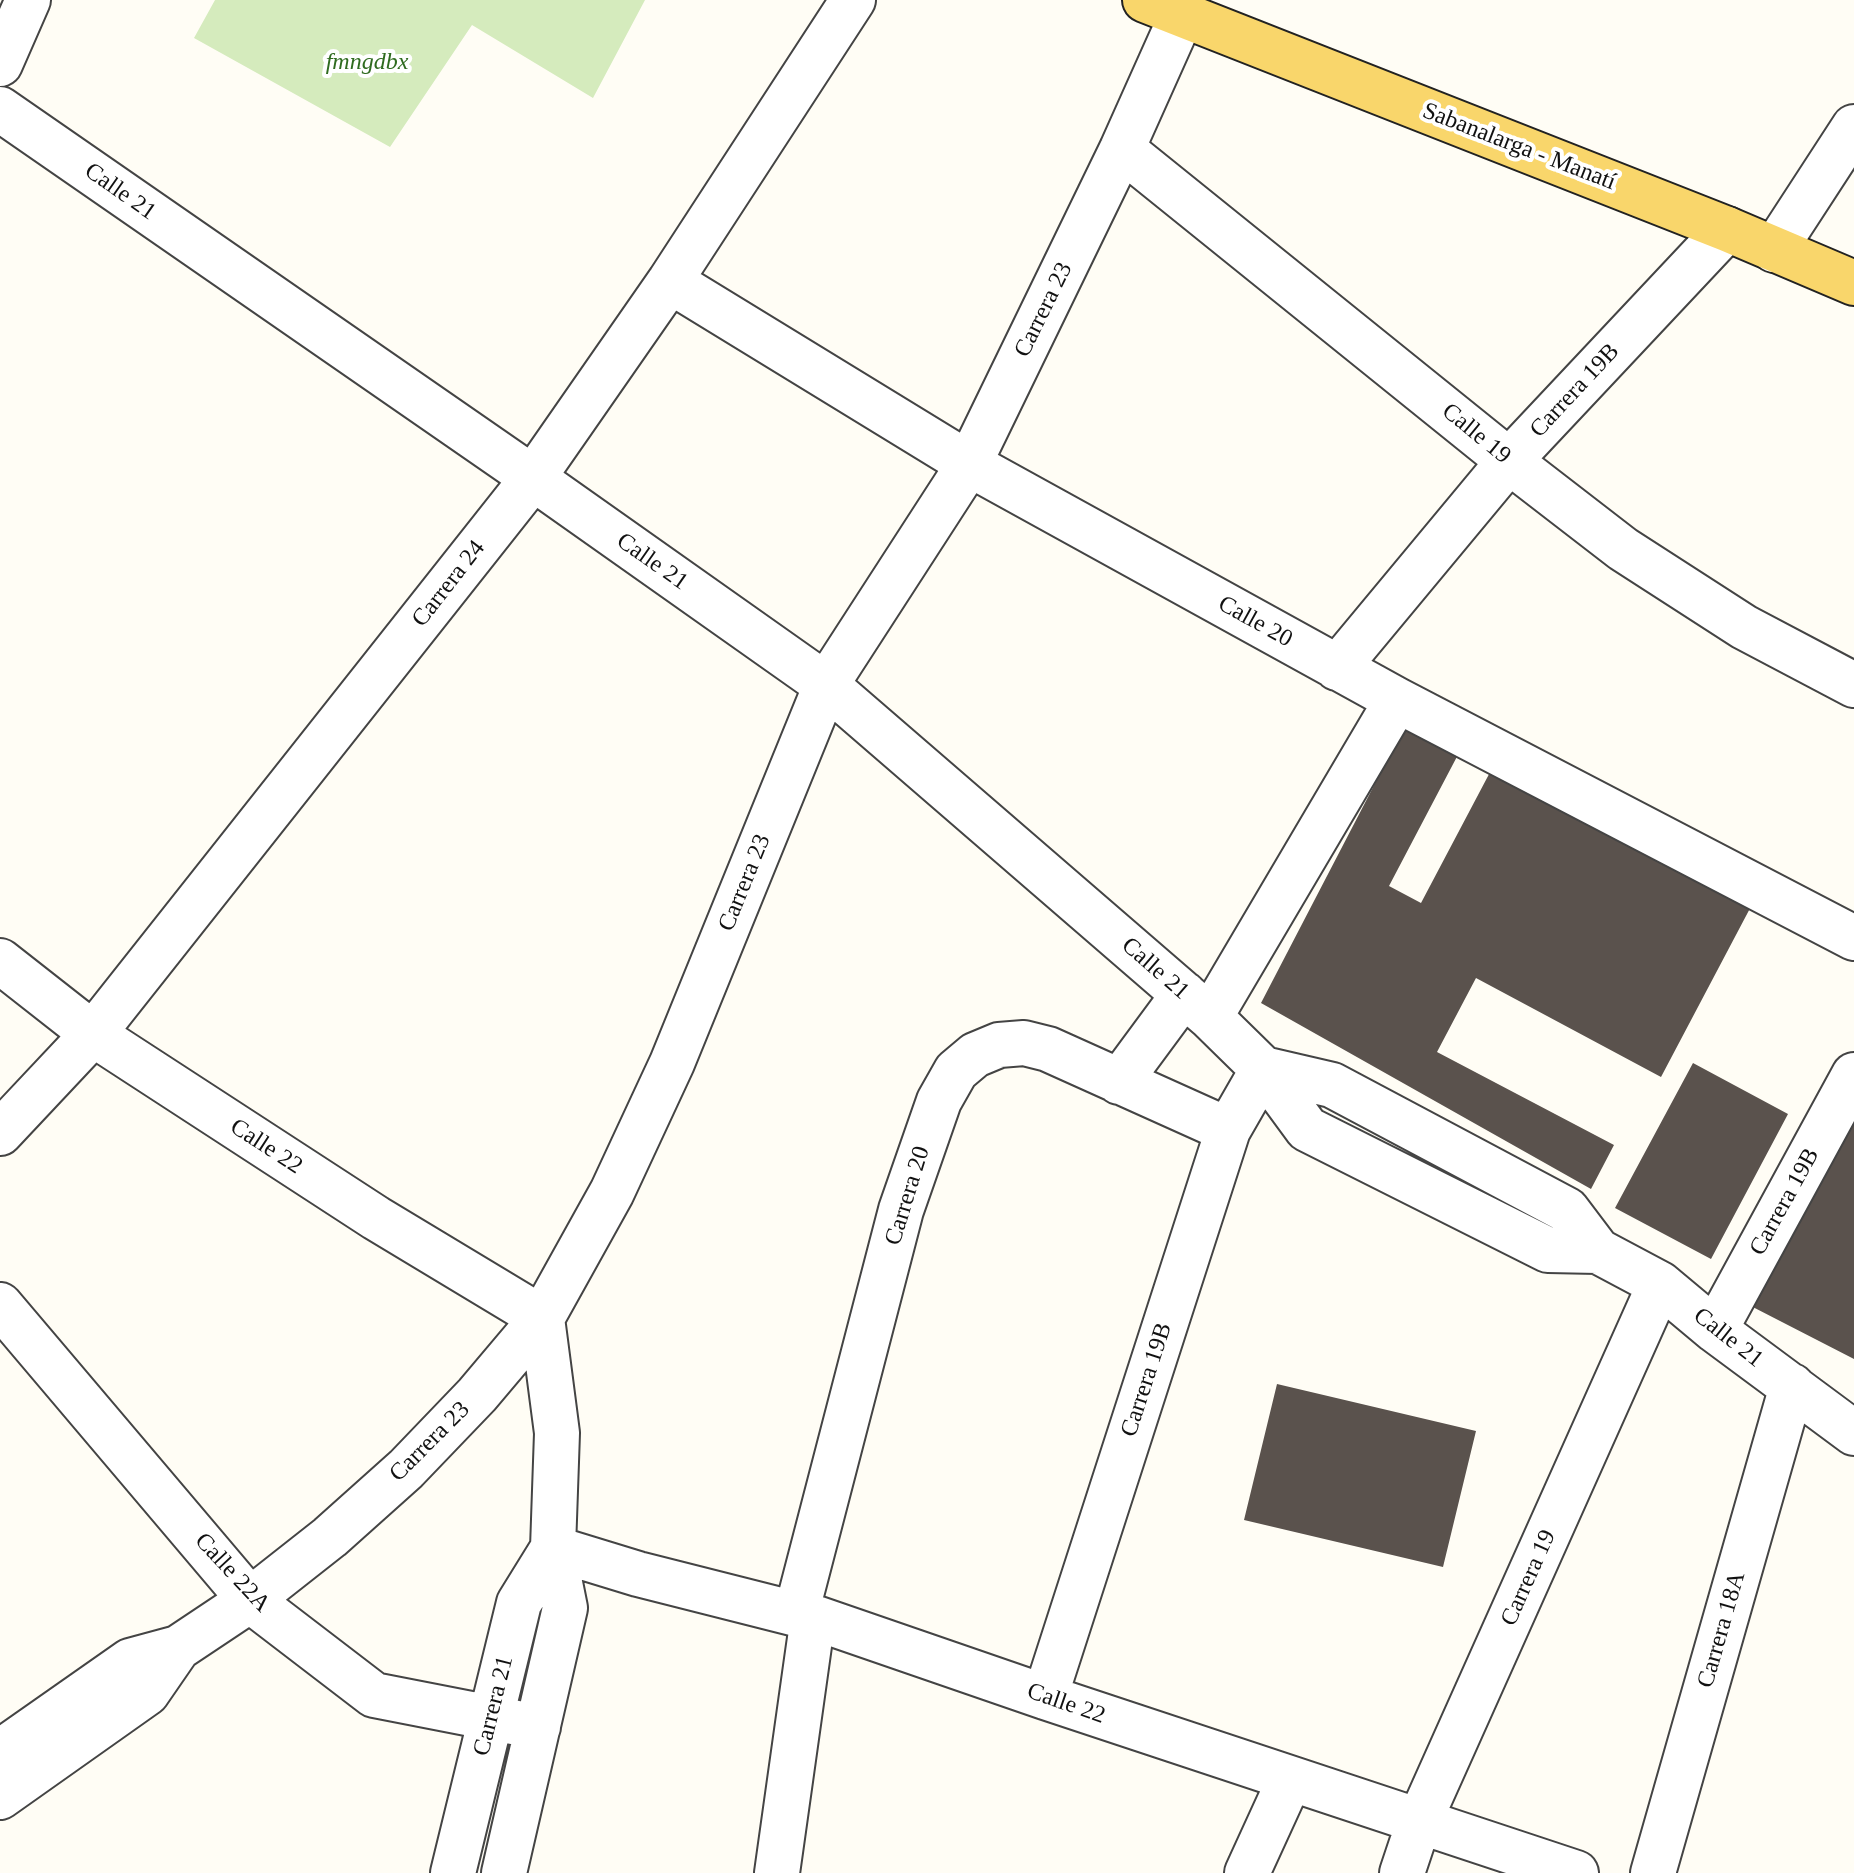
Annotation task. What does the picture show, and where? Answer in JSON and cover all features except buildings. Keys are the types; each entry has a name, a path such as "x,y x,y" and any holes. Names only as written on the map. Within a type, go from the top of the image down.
{"main road":[{"name":"Sabanalarga - Manatí","path":"1164,7 1727,229 1854,283"}],"street":[{"path":"0,64 28,0"},
{"name":"Carrera 24","path":"0,1133 93,1034 533,478 670,281 853,0"},
{"name":"Carrera 23","path":"0,1752 130,1661 178,1648 250,1600 330,1537 406,1469 477,1395 542,1318 612,1192 672,1063 826,685 969,464 1122,149 1164,7"},
{"name":"Calle 21","path":"0,109 826,685 1197,1005 1263,1069 1332,1085 1567,1210 1598,1251 1660,1284 1715,1330 1854,1432"},
{"path":"1774,250 1854,127"},
{"name":"Calle 19","path":"1122,149 1623,549 1744,627 1854,685"},
{"name":"Carrera 19B","path":"1337,668 1509,461 1727,229"},
{"name":"Calle 20","path":"670,281 969,464 1337,668 1854,938"},
{"path":"1119,1082 1197,1005 1397,700"},
{"name":"Calle 22","path":"0,961 93,1034 376,1218 542,1318"},
{"name":"Carrera 20","path":"777,1873 805,1616 901,1210 939,1101 956,1071 975,1055 999,1045 1024,1043 1048,1049 1228,1130"},
{"name":"Carrera 19B","path":"1045,1697 1228,1130 1263,1069"},
{"name":"Carrera 19B","path":"1715,1330 1854,1075"},
{"name":"Carrera 19","path":"1402,1873 1419,1822 1660,1284"},
{"name":"Calle 22A","path":"0,1305 250,1600 374,1695 538,1727"},
{"name":"Carrera 21","path":"504,1873 565,1608 553,1548 557,1433 542,1318"},
{"name":"Carrera 18A","path":"1653,1873 1792,1386"},
{"name":"Calle 22","path":"553,1548 638,1574 805,1616 1576,1873"},
{"name":"Carrera 21","path":"453,1873 519,1603 553,1548"},
{"name":"Carrera 23","path":"0,1797 147,1693 178,1648"},
{"path":"1247,1873 1290,1779"}],"green space":[{"name":"fmngdbx","path":"215,0 645,0 593,98 472,25 390,147 194,38"}]}
